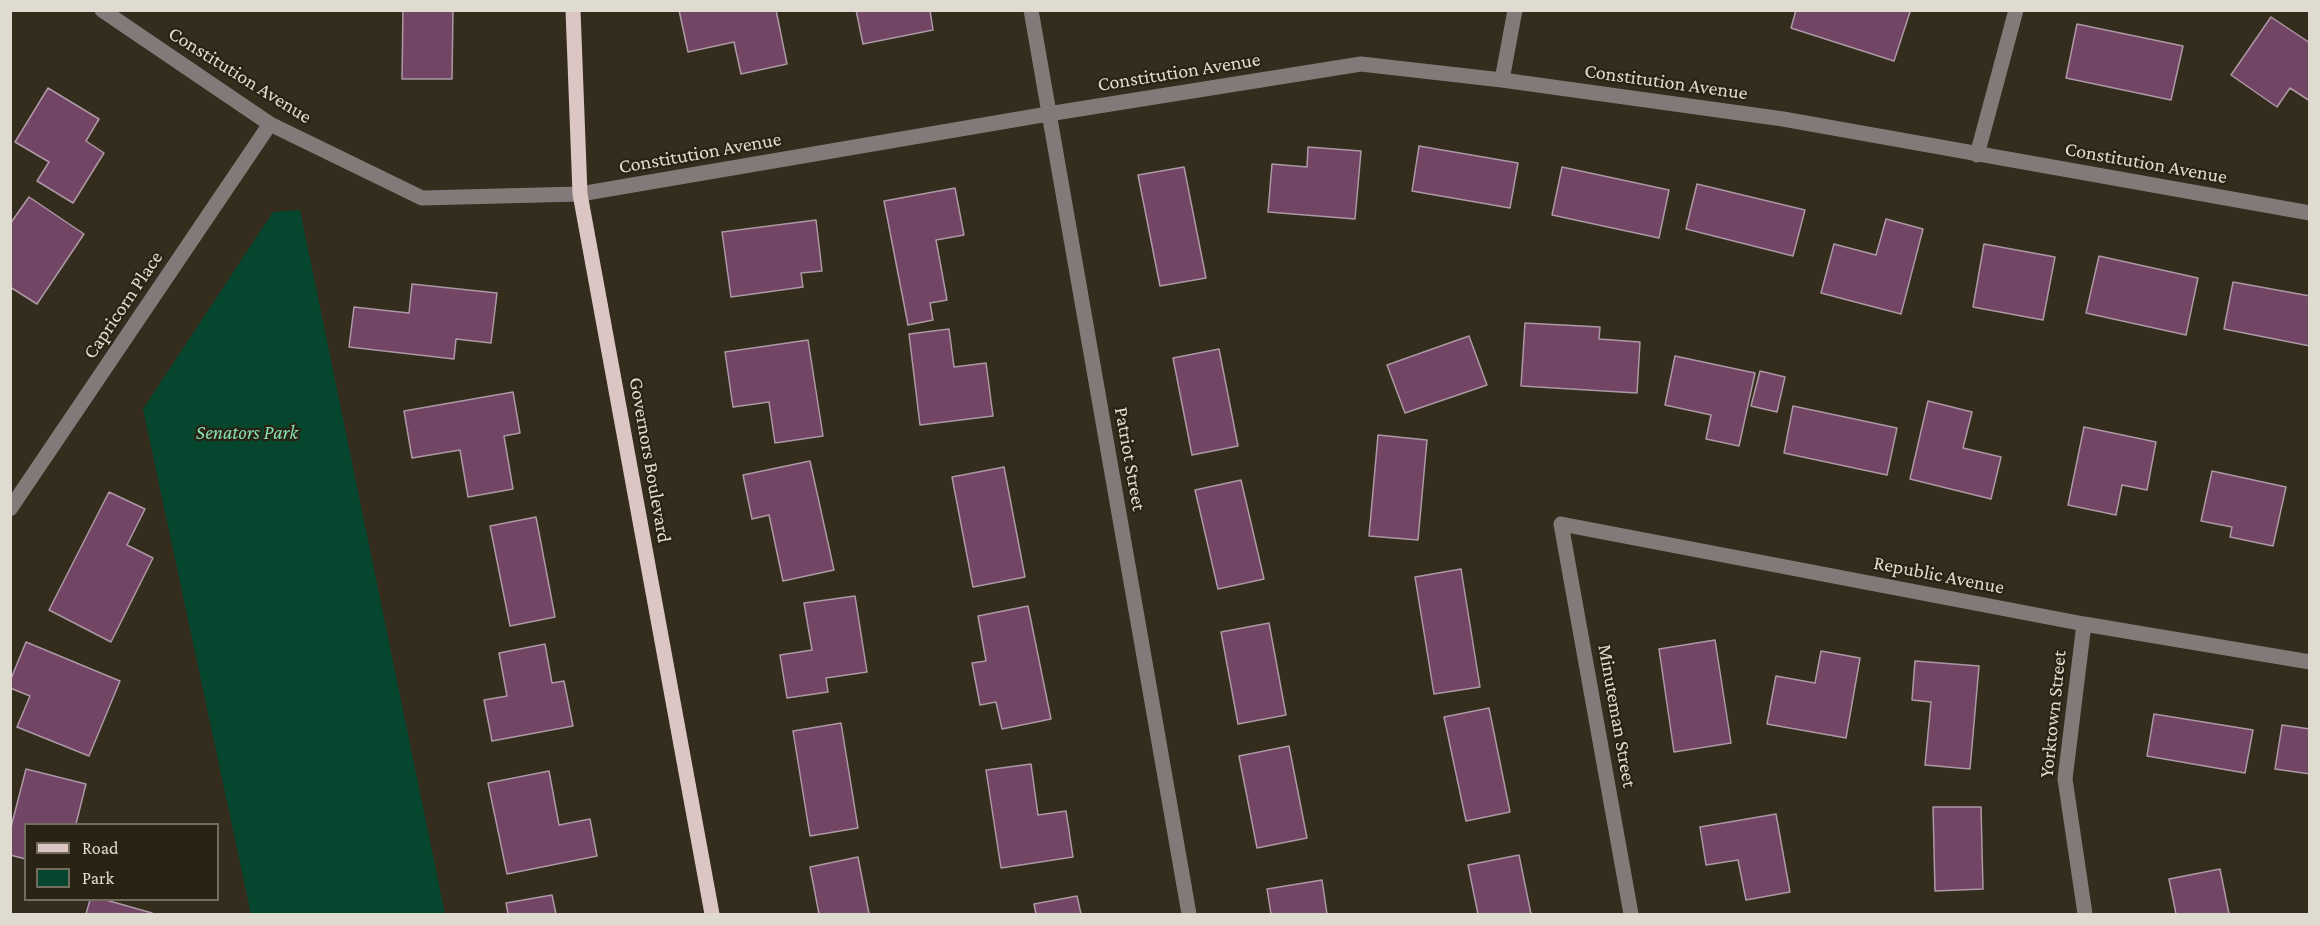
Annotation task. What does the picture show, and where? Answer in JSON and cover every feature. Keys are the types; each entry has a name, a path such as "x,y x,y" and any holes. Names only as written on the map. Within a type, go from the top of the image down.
{"main road":[{"name":"Governors Boulevard","path":"573,10 580,194 712,915"}],"street":[{"name":"Constitution Avenue","path":"102,10 270,124 422,198 580,194 1362,63 1783,119 2310,213"},
{"name":"Patriot Street","path":"1030,10 1189,915"},
{"path":"1502,80 1515,10"},
{"path":"1977,154 2016,10"},
{"name":"Capricorn Place","path":"10,509 270,124"},
{"name":"Republic Avenue","path":"1561,524 2084,624 2310,662"},
{"name":"Minuteman Street","path":"1561,524 1631,915"},
{"name":"Yorktown Street","path":"2084,624 2065,779 2085,915"}],"green space":[{"name":"Senators Park","path":"300,210 445,914 251,914 143,409 273,212"}],"building":[{"path":"403,10 453,10 452,79 402,79"},
{"path":"679,10 776,10 787,64 741,74 734,42 688,52"},
{"path":"856,10 930,10 933,30 863,44"},
{"path":"1796,10 1906,10 1910,12 1894,61 1791,28"},
{"path":"2271,17 2310,43 2310,101 2290,88 2277,107 2231,75"},
{"path":"2077,24 2183,46 2171,100 2066,78"},
{"path":"48,88 99,119 86,141 104,153 73,203 37,181 49,162 15,142"},
{"path":"1419,146 1518,163 1510,208 1412,191"},
{"path":"1308,147 1361,151 1355,219 1268,212 1272,164 1307,167"},
{"path":"1184,167 1206,278 1160,286 1138,175"},
{"path":"1562,167 1669,190 1659,238 1552,215"},
{"path":"1697,184 1805,210 1793,256 1686,229"},
{"path":"955,188 964,235 936,240 947,300 930,303 933,320 908,325 884,201"},
{"path":"29,197 84,234 37,304 10,287 10,224"},
{"path":"1886,219 1923,229 1901,314 1821,293 1834,244 1876,255"},
{"path":"816,220 822,271 801,273 803,287 731,297 722,232"},
{"path":"1984,244 2055,257 2043,320 1973,307"},
{"path":"2099,256 2198,278 2186,335 2086,313"},
{"path":"2233,282 2310,296 2310,346 2224,329"},
{"path":"412,284 497,293 491,343 456,339 454,359 349,347 354,307 409,313"},
{"path":"1525,323 1600,327 1599,339 1640,342 1637,393 1521,386"},
{"path":"949,329 954,367 986,363 993,416 920,425 909,334"},
{"path":"1469,336 1487,385 1405,413 1387,365"},
{"path":"808,340 823,436 775,443 769,402 733,407 725,352"},
{"path":"1219,349 1238,446 1192,455 1173,358"},
{"path":"1675,356 1755,373 1739,446 1706,439 1711,415 1665,405"},
{"path":"1760,371 1785,377 1777,412 1751,406"},
{"path":"513,392 520,433 504,436 513,489 468,497 460,450 412,458 404,411"},
{"path":"1928,401 1972,412 1963,448 2001,457 1991,499 1910,479"},
{"path":"1793,406 1897,428 1887,475 1784,453"},
{"path":"2084,427 2156,442 2147,490 2122,485 2116,515 2068,505"},
{"path":"1378,435 1427,440 1418,540 1369,536"},
{"path":"810,461 834,570 783,581 769,515 752,519 743,475"},
{"path":"1004,467 1025,577 973,587 952,477"},
{"path":"2212,471 2286,487 2273,546 2230,537 2232,527 2201,521"},
{"path":"1241,480 1264,579 1218,589 1195,490"},
{"path":"109,492 145,509 127,545 153,558 111,642 49,610"},
{"path":"536,517 555,617 510,626 490,526"},
{"path":"1461,569 1480,687 1434,694 1415,577"},
{"path":"855,596 867,672 826,678 828,692 787,698 780,655 812,650 804,603"},
{"path":"1028,606 1051,719 1002,729 996,702 980,705 972,663 986,661 978,616"},
{"path":"1269,623 1286,715 1238,724 1221,632"},
{"path":"1715,640 1731,743 1674,752 1659,649"},
{"path":"26,642 120,681 89,756 17,727 30,696 10,688 10,681"},
{"path":"545,644 552,683 564,681 573,726 492,741 484,700 507,696 499,653"},
{"path":"1821,651 1860,658 1846,738 1767,724 1776,676 1815,683"},
{"path":"1915,661 1979,666 1970,769 1925,765 1931,702 1912,700"},
{"path":"1489,708 1510,812 1466,821 1444,717"},
{"path":"2154,714 2253,730 2245,773 2147,756"},
{"path":"841,723 858,828 810,836 793,731"},
{"path":"2282,725 2310,729 2310,774 2275,769"},
{"path":"1289,746 1307,838 1257,848 1239,756"},
{"path":"1031,764 1038,815 1066,811 1073,857 1001,868 986,770"},
{"path":"26,769 86,784 76,823 24,823 24,858 10,855 10,831"},
{"path":"549,771 559,825 590,819 597,856 507,874 488,783"},
{"path":"1933,807 1981,807 1983,889 1935,891"},
{"path":"1776,814 1790,892 1746,900 1738,860 1706,865 1700,827"},
{"path":"1519,855 1531,914 1478,914 1468,865"},
{"path":"858,857 869,914 819,914 810,867"},
{"path":"2220,869 2229,914 2176,914 2169,879"},
{"path":"1322,880 1327,914 1271,914 1267,889"},
{"path":"552,895 556,914 508,914 506,903"},
{"path":"1077,896 1081,914 1036,914 1034,904"},
{"path":"90,901 110,901 152,913 151,914 86,914"}]}
